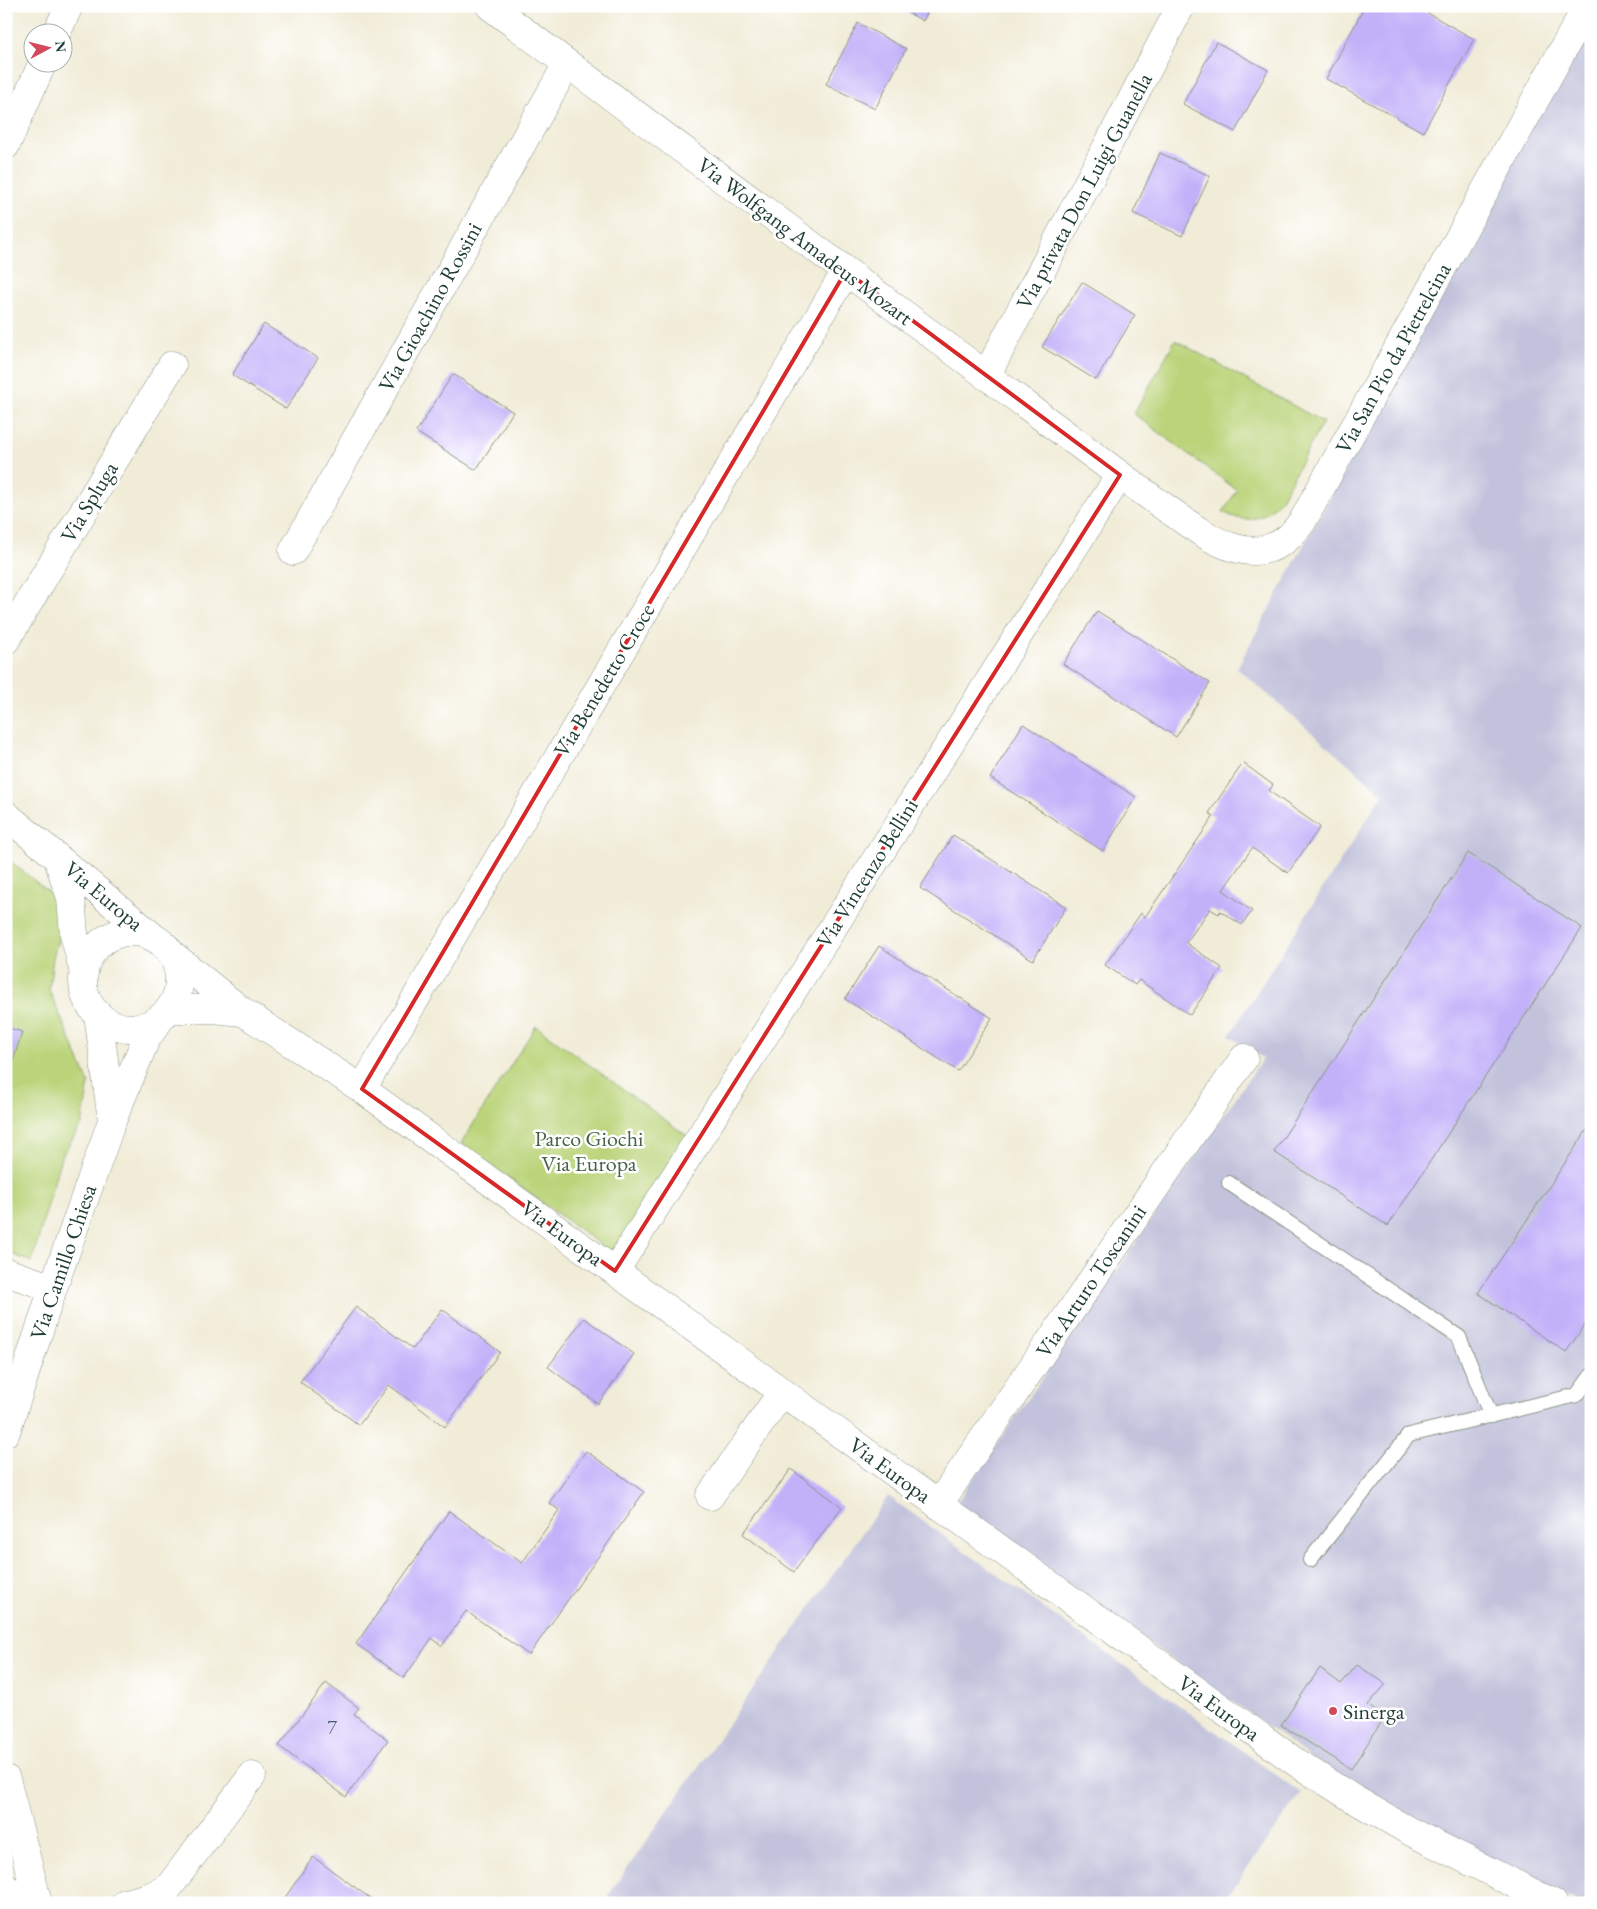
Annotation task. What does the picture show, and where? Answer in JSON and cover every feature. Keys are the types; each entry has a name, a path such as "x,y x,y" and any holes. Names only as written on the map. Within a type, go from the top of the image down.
{"street":[{"path":"62,22 69,6"},
{"name":"Via Wolfgang Amadeus Mozart","path":"490,6 1120,475"},
{"name":"Via privata Don Luigi Guanella","path":"986,376 1181,6"},
{"name":"Via San Pio da Pietrelcina","path":"1120,475 1204,536 1226,546 1250,551 1271,547 1289,537 1302,522 1587,6"},
{"name":"Via Gioachino Rossini","path":"294,551 567,64"},
{"path":"6,144 38,72"},
{"name":"Via Benedetto Croce","path":"362,1089 846,271"},
{"name":"Via Spluga","path":"6,640 172,364"},
{"name":"Via Vincenzo Bellini","path":"614,1271 1120,475"},
{"name":"Via Europa","path":"6,816 152,936"},
{"name":"Via Europa","path":"57,857 71,898 74,934 84,973"},
{"path":"122,932 138,932 152,936 164,944 174,956 179,970 180,986 176,998 165,1014 143,1026 124,1028 110,1023 98,1014 88,1002 84,988 84,973 88,959 96,946 108,937 122,932"},
{"name":"Via Europa","path":"174,956 243,1012 362,1089 1297,1763 1352,1798 1409,1830 1553,1903"},
{"name":"Via Europa","path":"165,1014 213,1009 243,1012"},
{"name":"Via Camillo Chiesa","path":"98,1014 112,1121"},
{"name":"Via Camillo Chiesa","path":"6,1432 53,1288 112,1121 146,1039 165,1014"},
{"name":"Via Arturo Toscanini","path":"938,1505 1244,1058"},
{"path":"6,1272 53,1288"},
{"path":"710,1496 782,1392"},
{"path":"125,1903 162,1896 252,1776"},
{"path":"6,1779 38,1903"},
{"path":"6,1888 28,1903"}],"lane":[{"path":"1229,1183 1459,1337 1491,1416"},
{"path":"1310,1560 1409,1435 1577,1395 1591,1376"}],"highlighted area":[{"path":"846,271 1120,475 615,1271 362,1089"}],"shaded area":[{"path":"1591,17 1591,1903 1579,1903 1430,1831 1360,1792 954,1506 1263,1058 1229,1036 1383,794 1237,668"},
{"path":"888,1496 1301,1793 1223,1903 603,1903"}],"green space":[{"path":"1175,340 1323,422 1280,501 1267,513 1247,519 1223,512 1237,490 1134,414"},
{"path":"6,858 59,900 61,929 53,958 49,990 89,1083 82,1124 61,1157 32,1262 6,1252"},
{"name":"Parco Giochi Via Europa","path":"536,1026 690,1138 614,1255 461,1143"}],"building":[{"path":"896,6 931,6 923,21"},
{"path":"1365,6 1415,6 1474,39 1423,132 1326,79"},
{"path":"858,23 906,49 875,109 826,84"},
{"path":"1216,42 1268,70 1235,132 1183,104"},
{"path":"1160,153 1210,176 1182,236 1133,213"},
{"path":"1082,282 1135,315 1096,380 1042,347"},
{"path":"264,324 318,358 286,409 232,375"},
{"path":"453,374 513,412 476,470 416,432"},
{"path":"1097,611 1210,683 1176,737 1063,664"},
{"path":"1023,724 1136,797 1103,851 990,778"},
{"path":"1243,763 1273,785 1269,791 1320,827 1288,873 1252,848 1223,890 1252,911 1242,925 1220,911 1219,914 1210,909 1186,943 1222,968 1190,1015 1139,980 1135,985 1105,965 1141,913 1145,917 1214,816 1209,813"},
{"path":"953,835 1066,907 1033,960 920,888"},
{"path":"1468,853 1582,928 1388,1226 1274,1152"},
{"path":"879,946 992,1018 958,1071 845,999"},
{"path":"6,1027 22,1032 7,1080 6,1080"},
{"path":"1591,1124 1591,1316 1566,1352 1478,1293"},
{"path":"356,1307 413,1349 442,1309 500,1352 445,1427 389,1385 359,1425 300,1382"},
{"path":"584,1318 634,1354 598,1404 548,1367"},
{"path":"586,1451 644,1492 529,1655 466,1611 442,1646 432,1638 404,1678 356,1644 449,1511 522,1563 559,1510 549,1503"},
{"path":"791,1469 842,1507 794,1572 743,1534"},
{"name":"Sinerga","path":"1357,1665 1386,1684 1368,1705 1384,1718 1351,1769 1281,1725 1320,1668 1341,1684"},
{"path":"326,1683 359,1708 354,1714 388,1740 346,1797 279,1746"},
{"path":"313,1857 374,1901 373,1903 289,1903 284,1899"}],"place":[{"name":"Sinerga","path":"1333,1711"}]}
